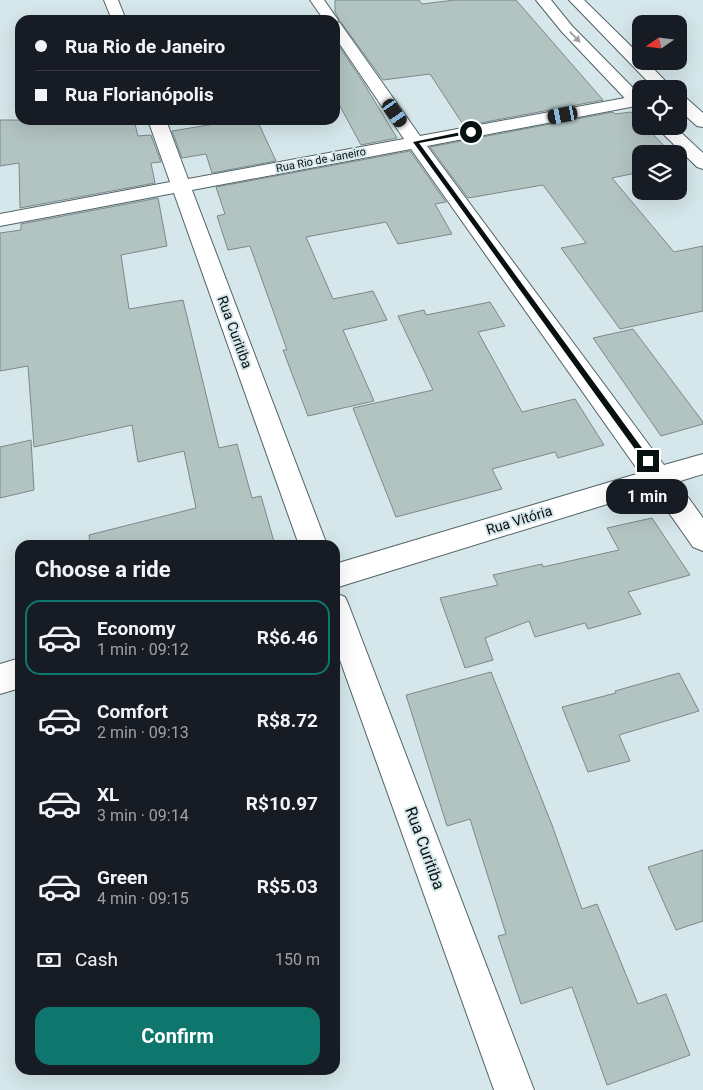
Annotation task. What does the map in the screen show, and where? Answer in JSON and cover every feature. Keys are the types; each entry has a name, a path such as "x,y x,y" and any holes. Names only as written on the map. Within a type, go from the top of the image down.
{"street":[{"path":"111,0 117,15"},
{"path":"317,0 328,15"},
{"path":"543,0 568,29 632,94"},
{"path":"576,0 656,80"},
{"path":"340,33 416,142 703,539"},
{"name":"Rua Rio de Janeiro","path":"0,220 632,103"},
{"path":"687,108 703,122"},
{"name":"Rua Curitiba","path":"159,125 311,540"},
{"path":"673,135 703,163"},
{"name":"Rua Vitória","path":"340,574 703,464"},
{"name":"Rua Curitiba","path":"340,620 514,1090"},
{"path":"0,679 15,674"}],"building":[{"path":"335,0 419,0 422,4 455,0 516,0 603,100 464,126 430,74 383,80 340,21 340,15 337,15"},
{"path":"340,48 397,138 361,145 340,106"},
{"path":"613,112 615,114 631,112 632,135 654,135 663,145 632,145 632,174 612,178 674,252 703,246 703,311 620,329 561,248 586,243 543,185 468,198 430,147"},
{"path":"0,120 15,120 15,125 135,125 138,136 151,135 161,162 151,163 155,183 20,208 19,163 0,166"},
{"path":"209,125 259,125 276,161 212,173 206,154 182,158 172,131"},
{"path":"410,151 446,202 435,204 452,234 398,244 386,222 306,237 333,299 373,291 387,320 343,330 374,401 308,416 283,350 287,350 250,246 228,250 217,216 225,214 216,187"},
{"path":"158,198 167,246 121,255 129,309 183,300 219,448 237,444 252,498 261,496 274,540 90,540 89,535 196,508 184,451 138,462 132,425 34,447 28,366 0,371 0,233 21,230 21,224"},
{"path":"490,302 505,326 478,332 522,412 575,399 604,445 558,458 555,452 492,469 502,489 396,517 353,408 433,390 398,316 424,310 426,315"},
{"path":"633,329 703,424 661,436 593,338"},
{"path":"31,440 34,490 0,498 0,447"},
{"path":"652,518 690,575 628,592 641,614 588,629 585,623 535,637 529,621 485,638 493,660 465,668 440,598 498,585 493,575 542,564 543,567 619,550 607,528"},
{"path":"491,672 552,825 582,909 597,904 638,1004 666,994 690,1055 607,1085 572,987 521,1004 498,936 506,934 470,819 447,826 406,695"},
{"path":"679,673 699,711 619,735 630,761 588,772 562,707 616,693 615,691"},
{"path":"703,850 703,921 676,930 648,867"}],"route":[{"path":"471,132 416,142 648,461"}]}
